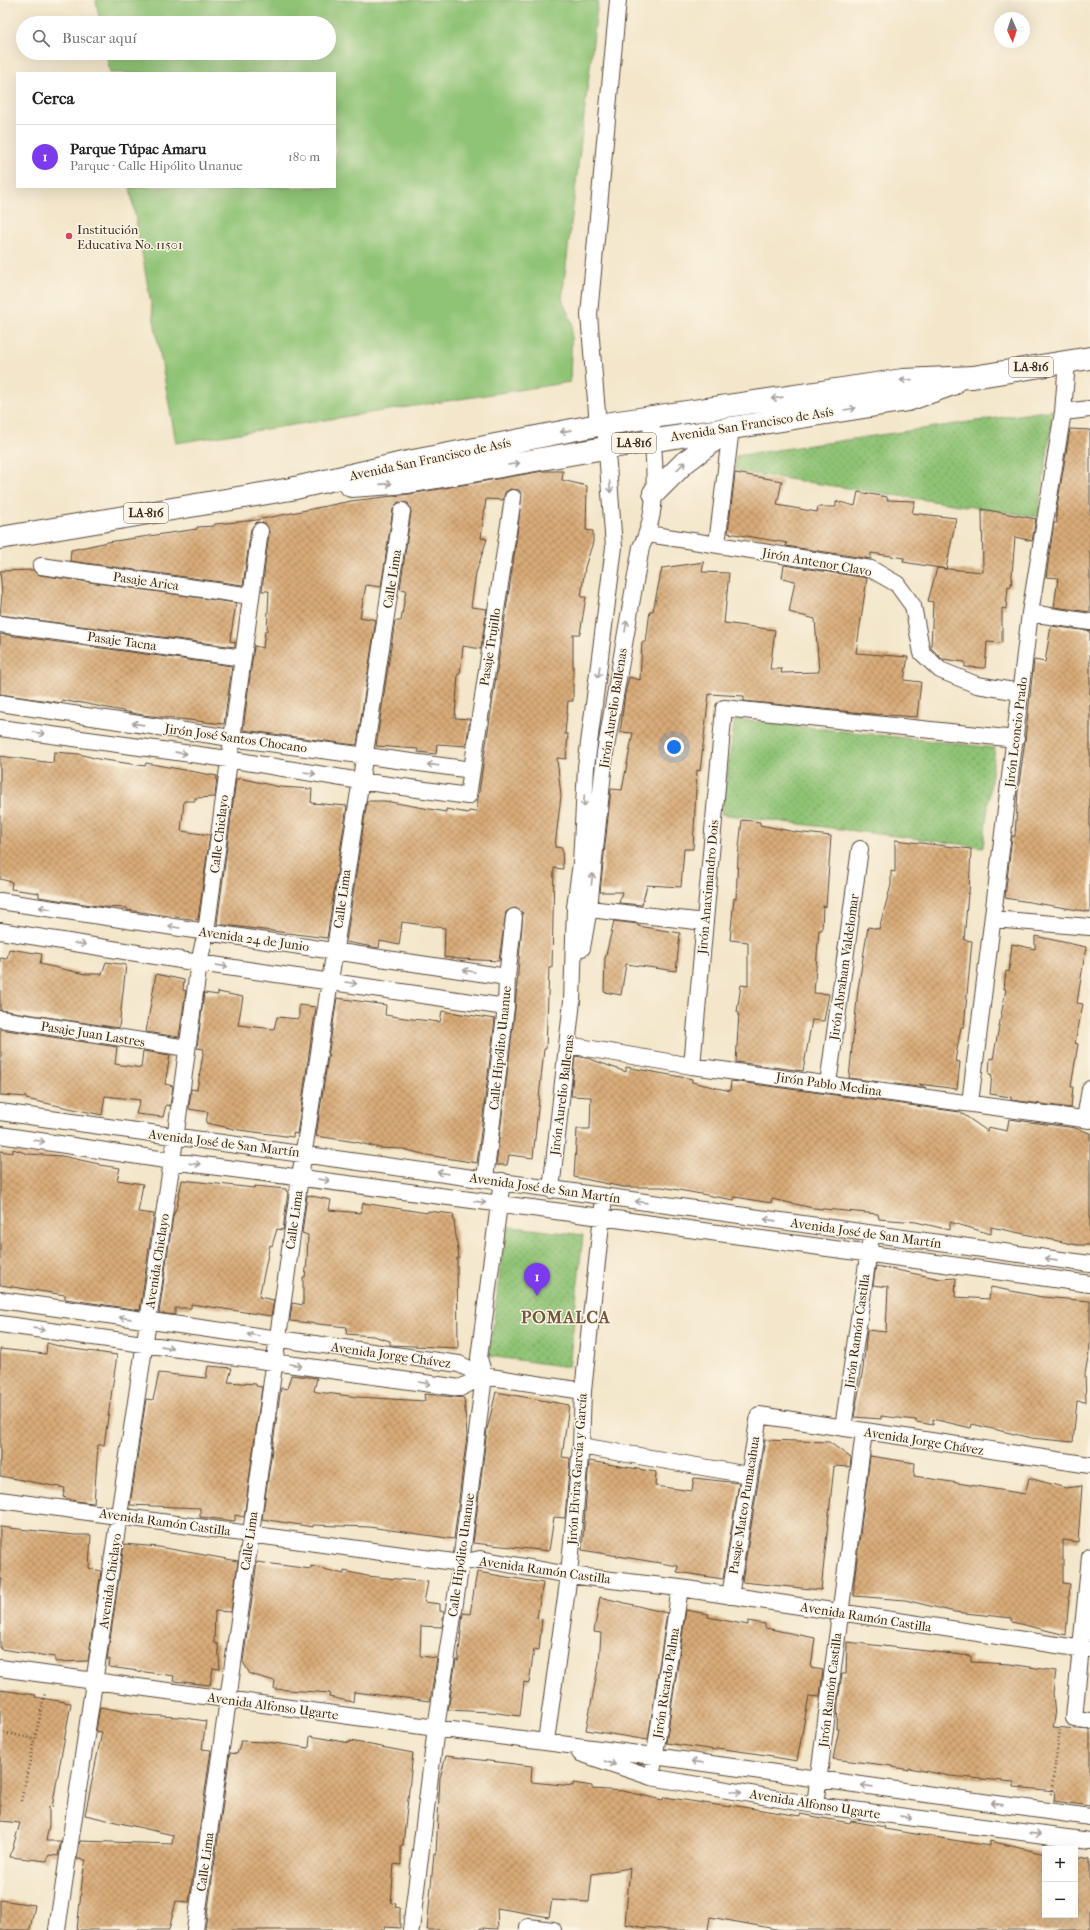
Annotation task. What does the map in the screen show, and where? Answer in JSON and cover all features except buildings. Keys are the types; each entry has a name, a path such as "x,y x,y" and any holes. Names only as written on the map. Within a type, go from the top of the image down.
{"highway":[{"name":"Avenida San Francisco de Asís","path":"0,538 291,489 403,463 602,424 903,380 973,377 1090,358"},
{"name":"Avenida San Francisco de Asís","path":"291,489 408,482 653,440 908,400 973,377"},
{"path":"654,493 684,462 731,428"}],"street":[{"name":"Jirón Aurelio Ballenas","path":"582,908 580,863 586,767 614,547 608,448 602,424 589,315 618,0"},
{"name":"Jirón Leoncio Prado","path":"970,1103 1016,739 1020,692 1030,613 1063,412 1067,362"},
{"path":"1063,412 1090,409"},
{"name":"Jirón Aurelio Ballenas","path":"551,1190 582,908 605,753 654,493 653,440 650,417"},
{"path":"717,544 731,428"},
{"name":"Pasaje Trujillo","path":"468,796 513,498"},
{"name":"Calle Lima","path":"195,1930 300,1177 402,511"},
{"name":"Calle Chiclayo","path":"174,1137 199,963 206,932 228,759 260,531"},
{"name":"Jirón Antenor Clavo","path":"614,547 644,541 717,544 871,569 897,584 913,606 922,652 940,670 977,685 1020,692"},
{"name":"Pasaje Arica","path":"41,566 251,596"},
{"path":"1030,613 1090,622"},
{"name":"Pasaje Tacna","path":"0,624 243,658"},
{"name":"Jirón José Santos Chocano","path":"0,704 365,757 472,770"},
{"name":"Jirón Anaximandro Dois","path":"692,1066 724,708 1016,739"},
{"name":"Jirón José Santos Chocano","path":"0,728 228,759 360,781 468,796"},
{"name":"Jirón Abraham Valdelomar","path":"828,1084 860,849"},
{"name":"Avenida 24 de Junio","path":"0,901 507,977"},
{"path":"582,908 705,922"},
{"name":"Calle Hipólito Unanue","path":"485,1179 506,1007 507,977 514,917"},
{"path":"993,919 1090,927"},
{"path":"0,931 199,963 331,980 506,1007"},
{"name":"Pasaje Juan Lastres","path":"0,1019 187,1048"},
{"name":"Jirón Pablo Medina","path":"568,1045 692,1066 1088,1119"},
{"path":"1088,1119 1090,1089"},
{"name":"Avenida José de San Martín","path":"0,1112 174,1137 304,1153 502,1181 551,1190 1090,1264"},
{"name":"Avenida José de San Martín","path":"0,1135 172,1161 300,1177 499,1205 602,1217 1090,1284"},
{"name":"Avenida Chiclayo","path":"57,1930 172,1161 174,1137"},
{"name":"Calle Hipólito Unanue","path":"411,1930 436,1728 460,1563 484,1376 479,1358 502,1181"},
{"name":"Jirón Elvira García y García","path":"546,1741 569,1575 581,1446 583,1391 604,1197"},
{"name":"Jirón Ramón Castilla","path":"843,1428 871,1234"},
{"name":"Avenida Jorge Chávez","path":"0,1300 459,1364 484,1376"},
{"name":"Avenida Jorge Chávez","path":"0,1324 460,1388 484,1376"},
{"path":"484,1376 583,1391"},
{"name":"Avenida Jorge Chávez","path":"759,1415 1090,1466"},
{"name":"Pasaje Mateo Pumacahua","path":"730,1596 759,1415"},
{"name":"Jirón Ramón Castilla","path":"815,1805 864,1432"},
{"path":"581,1446 749,1475"},
{"name":"Avenida Ramón Castilla","path":"0,1500 119,1515 460,1563 480,1559 569,1575 680,1588 840,1614 1086,1650"},
{"path":"1082,1719 1090,1557"},
{"name":"Jirón Ricardo Palma","path":"651,1778 680,1588"},
{"name":"Avenida Alfonso Ugarte","path":"0,1668 436,1728 546,1741 1090,1817"},
{"name":"Avenida Alfonso Ugarte","path":"546,1741 651,1778 815,1805 1090,1841"},
{"path":"528,1928 553,1930"}],"path":[{"path":"21,1801 49,1675"},
{"path":"1049,1811 1060,1728 1082,1719"},
{"path":"0,1732 35,1739"}],"green space":[{"path":"96,0 598,0 562,299 572,323 570,382 176,443 130,188 336,188 336,72 110,72 107,60 336,60 336,16 99,16"},
{"path":"1052,410 1051,427 1038,517 735,471 736,456"},
{"path":"735,719 995,748 983,847 721,814"},
{"path":"506,1226 583,1235 569,1367 489,1356"}],"place":[{"name":"Institución Educativa No. 11501","path":"69,236"},
{"name":"Parque Túpac Amaru","path":"537,1296"}],"district":[{"name":"POMALCA","path":"566,1317"}]}
